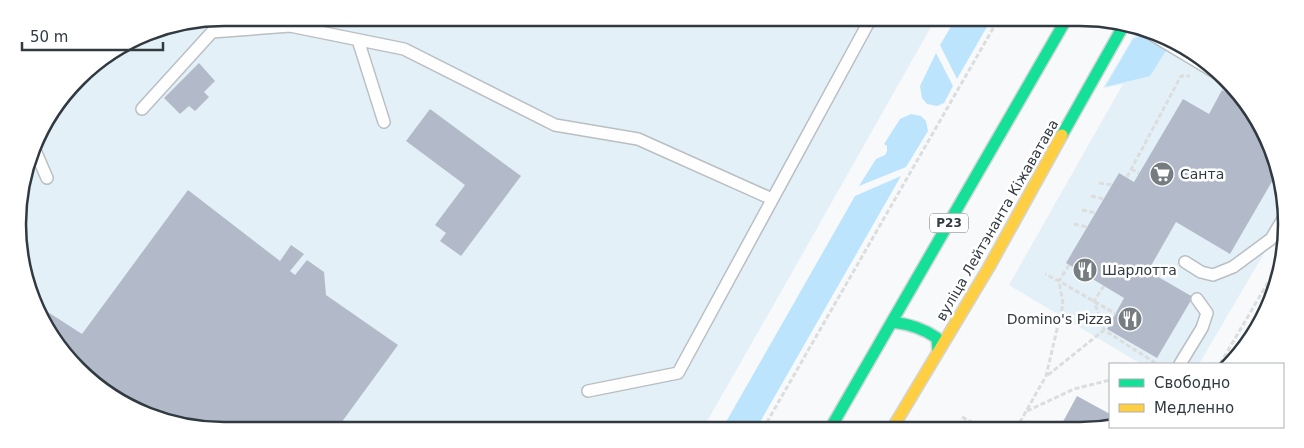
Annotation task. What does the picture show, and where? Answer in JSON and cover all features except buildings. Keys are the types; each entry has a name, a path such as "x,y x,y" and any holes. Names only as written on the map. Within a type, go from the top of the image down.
{"main road":[{"name":"Р23","path":"834,422 1062,26"},
{"name":"вуліца Лейтэнанта Кіжаватава","path":"896,422 989,268 1121,30"},
{"path":"892,322 925,329 937,338 938,351"}],"lane":[{"path":"142,109 212,32 290,26 404,49 555,125 638,139 772,199"},
{"path":"588,391 678,373 867,26"},
{"path":"358,40 384,122"},
{"path":"38,157 48,178"},
{"path":"1185,262 1201,272 1212,274 1233,267 1272,239 1278,229"},
{"path":"1181,363 1202,328 1207,313 1197,300"}],"path":[{"path":"767,422 994,26"},
{"path":"1126,177 1182,76 1191,76"},
{"path":"1131,169 1139,174"},
{"path":"1099,183 1112,186"},
{"path":"1091,196 1104,199"},
{"path":"1082,210 1096,213"},
{"path":"1074,224 1087,227"},
{"path":"1020,422 1046,376 1063,304 1059,281 1069,265"},
{"path":"1045,274 1116,314"},
{"path":"1221,363 1269,280"},
{"path":"1094,301 1104,286"},
{"path":"1094,301 1104,330 1155,363"},
{"path":"1046,376 1104,330"},
{"path":"1026,412 1074,389 1109,380"},
{"path":"962,417 971,422"}],"shaded area":[{"path":"224,26 931,26 707,422 224,422 185,418 145,405 79,358 60,334 41,300 37,288 30,263 26,224 30,185 37,160 41,148 60,114 75,94 94,75 125,53 148,41 185,30"},
{"path":"951,26 987,26 957,79 940,45"},
{"path":"1135,34 1156,41 1190,60 1220,84 1244,114 1263,148 1274,185 1278,230 1200,363 1139,363 1009,285 1123,84 1103,88"},
{"path":"1144,37 1167,49 1150,76 1105,87 1133,39"},
{"path":"936,53 953,86 944,103 937,106 927,104 922,98 920,86"},
{"path":"911,114 921,116 926,121 928,131 906,167 859,186 876,159 885,155 887,146 884,144 900,119"},
{"path":"901,176 760,422 726,422 855,196"}],"traffic: fast":[{"path":"834,422 1062,26"},
{"path":"1062,135 1121,30"},
{"path":"892,322 916,327 937,338 938,351"}],"traffic: slow":[{"path":"896,422 989,267 1062,135"}],"place":[{"name":"Санта","path":"1162,174"},
{"name":"Шарлотта","path":"1085,270"},
{"name":"Domino's Pizza","path":"1130,319"}]}
